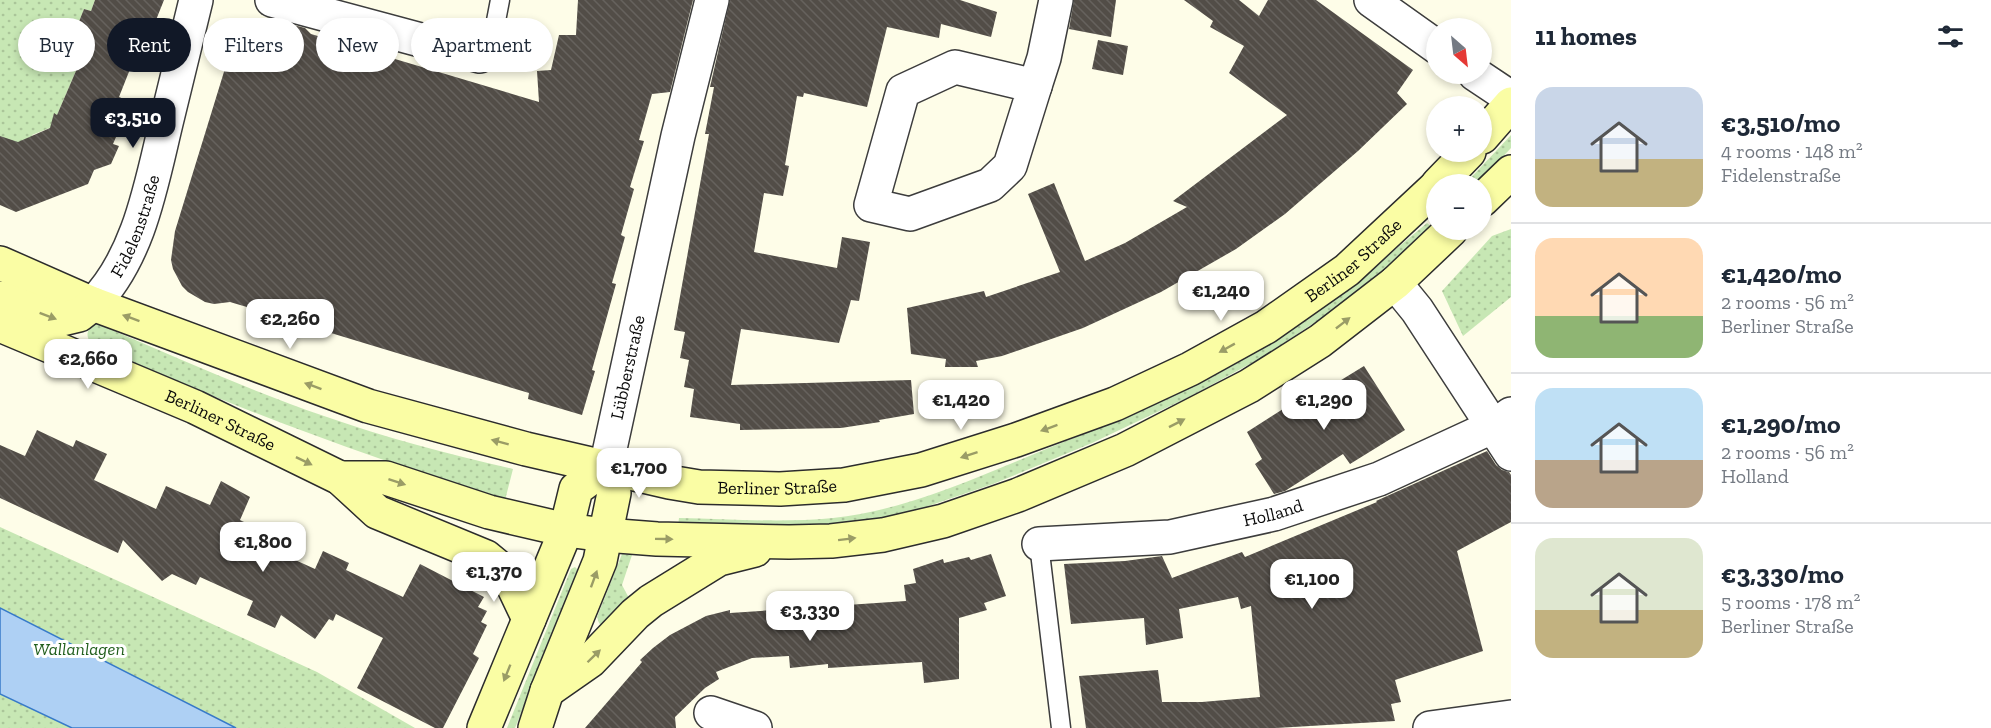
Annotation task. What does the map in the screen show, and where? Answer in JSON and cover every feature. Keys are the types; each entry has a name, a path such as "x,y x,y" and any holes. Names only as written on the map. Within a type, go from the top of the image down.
{"main road":[{"path":"1492,126 1511,104"},
{"name":"Berliner Straße","path":"1448,174 1460,162"},
{"path":"1492,190 1511,172"},
{"name":"Berliner Straße","path":"0,263 93,304 368,406 526,449 669,482 699,487 780,489 844,485 921,470 1016,440 1115,404 1190,369 1266,327 1347,270 1426,196"},
{"name":"Berliner Straße","path":"340,478 386,478 489,512 566,530 657,539 789,542 831,541 884,535 943,521 1018,495 1114,454 1249,386 1320,341 1395,283 1440,240"},
{"path":"0,298 58,320 80,315 93,304"},
{"name":"Berliner Straße","path":"0,325 195,407 340,478 376,512 475,551 494,562 508,575 529,619"},
{"path":"484,728 566,530 576,489 606,467"},
{"name":"Lübberstraße","path":"535,728 600,561 614,493 606,467"},
{"path":"548,691 590,661 635,615 670,589 719,559 789,542"}],"street":[{"name":"Fidelenstraße","path":"93,304 106,290 132,245 160,148 196,0"},
{"path":"272,0 411,37"},
{"name":"Lübberstraße","path":"606,467 678,136 712,0"},
{"path":"1035,87 955,67 903,91 871,205 910,214 990,185 1010,166 1035,87 1044,58 1056,0"},
{"path":"1371,0 1426,39"},
{"path":"1490,84 1511,98"},
{"path":"1395,283 1502,420 1511,454"},
{"name":"Holland","path":"1039,544 1170,537 1274,514 1379,479 1502,420"},
{"path":"711,714 755,728"},
{"path":"1430,728 1511,717"}],"lane":[{"path":"497,18 500,0"},
{"path":"1039,544 1061,728"}],"green space":[{"path":"0,0 95,0 91,11 84,9 80,18 18,18 18,72 76,72 57,115 54,114 52,127 8,148 0,136"},
{"path":"1511,135 1511,148 1486,174 1474,174 1486,162 1492,162 1492,155"},
{"path":"1426,224 1426,235 1329,313 1261,358 1189,397 1092,443 993,484 905,514 834,526 678,526 679,518 795,520 833,518 883,509 932,495 1144,409 1202,382 1280,336 1366,274"},
{"path":"1511,229 1511,297 1463,336 1442,291 1488,240 1492,240 1492,236"},
{"path":"95,324 239,384 324,416 418,445 513,469 505,500 400,466 192,388 91,343 88,332"},
{"name":"Wallanlagen","path":"0,527 317,672 415,728 0,728"},
{"path":"622,554 632,555 622,585 630,600 602,626 597,617"},
{"path":"575,567 579,571 515,728 507,728 571,569"}],"water":[{"path":"0,608 236,728 72,728 0,694"}],"building":[{"path":"95,0 164,0 157,18 107,18 107,72 129,72 119,97 131,102 113,144 119,146 111,164 94,170 88,184 16,212 0,205 0,136 18,142 50,128 54,113 57,115 76,72 95,72 95,18 80,18 84,9 91,11"},
{"path":"578,0 693,0 670,92 652,94 639,140 644,141 630,187 634,189 621,235 625,237 612,283 616,284 582,415 528,399 529,393 321,330 309,336 276,326 274,315 230,302 214,304 205,302 182,286 171,260 175,231 224,72 304,72 304,28 316,35 316,72 399,72 399,60 411,64 411,72 438,72 539,102 537,72 553,72 559,35 576,35"},
{"path":"730,0 960,0 997,12 991,37 941,24 939,38 887,27 867,107 804,93 803,97 797,96 785,165 789,166 783,196 764,193 754,252 837,268 842,237 870,242 859,301 851,300 839,343 741,329 731,385 911,380 914,414 841,428 740,430 740,424 690,417 694,389 684,387 689,360 680,358 685,332 674,330 709,134 705,134 714,87 710,87"},
{"path":"1074,0 1116,0 1111,37 1069,29"},
{"path":"1184,0 1239,0 1259,16 1268,0 1316,0 1413,70 1397,93 1407,104 1358,151 1285,214 1236,249 1161,292 1083,328 1002,356 976,361 978,367 945,367 946,359 911,354 907,308 984,291 986,297 1060,272 1028,194 1054,183 1085,261 1125,243 1187,207 1173,201 1287,115 1229,73 1244,46 1210,27 1213,21"},
{"path":"1098,40 1128,46 1123,75 1092,69"},
{"path":"1364,366 1405,430 1350,464 1343,454 1285,491 1274,494 1255,464 1262,459 1247,432 1291,404 1294,409"},
{"path":"37,430 73,447 76,440 107,454 94,480 156,509 166,486 210,505 221,481 250,497 240,520 244,522 238,534 315,569 323,551 349,563 346,570 403,597 420,564 484,597 478,607 487,611 481,622 487,625 473,654 479,658 443,728 435,728 357,688 383,638 336,614 333,621 329,619 315,639 281,615 275,628 247,615 253,601 200,577 196,585 172,574 162,581 123,540 118,553 0,498 0,445 25,456"},
{"path":"1487,451 1496,465 1511,475 1511,522 1457,551 1483,651 1395,680 1401,702 1391,704 1395,721 1276,728 1086,728 1079,676 1158,670 1162,702 1202,702 1260,697 1251,606 1241,609 1238,597 1179,609 1183,638 1146,645 1144,618 1071,624 1064,564 1125,561 1162,556 1172,578 1242,552 1245,557 1377,502"},
{"path":"991,554 1006,596 984,603 987,610 959,618 959,679 924,683 922,662 828,668 828,664 790,668 789,656 752,658 716,672 719,679 705,688 675,717 676,728 585,728 642,662 640,660 670,635 706,616 730,610 730,613 906,601 904,585 916,583 913,569 943,559 944,563 969,557 971,560"}]}
